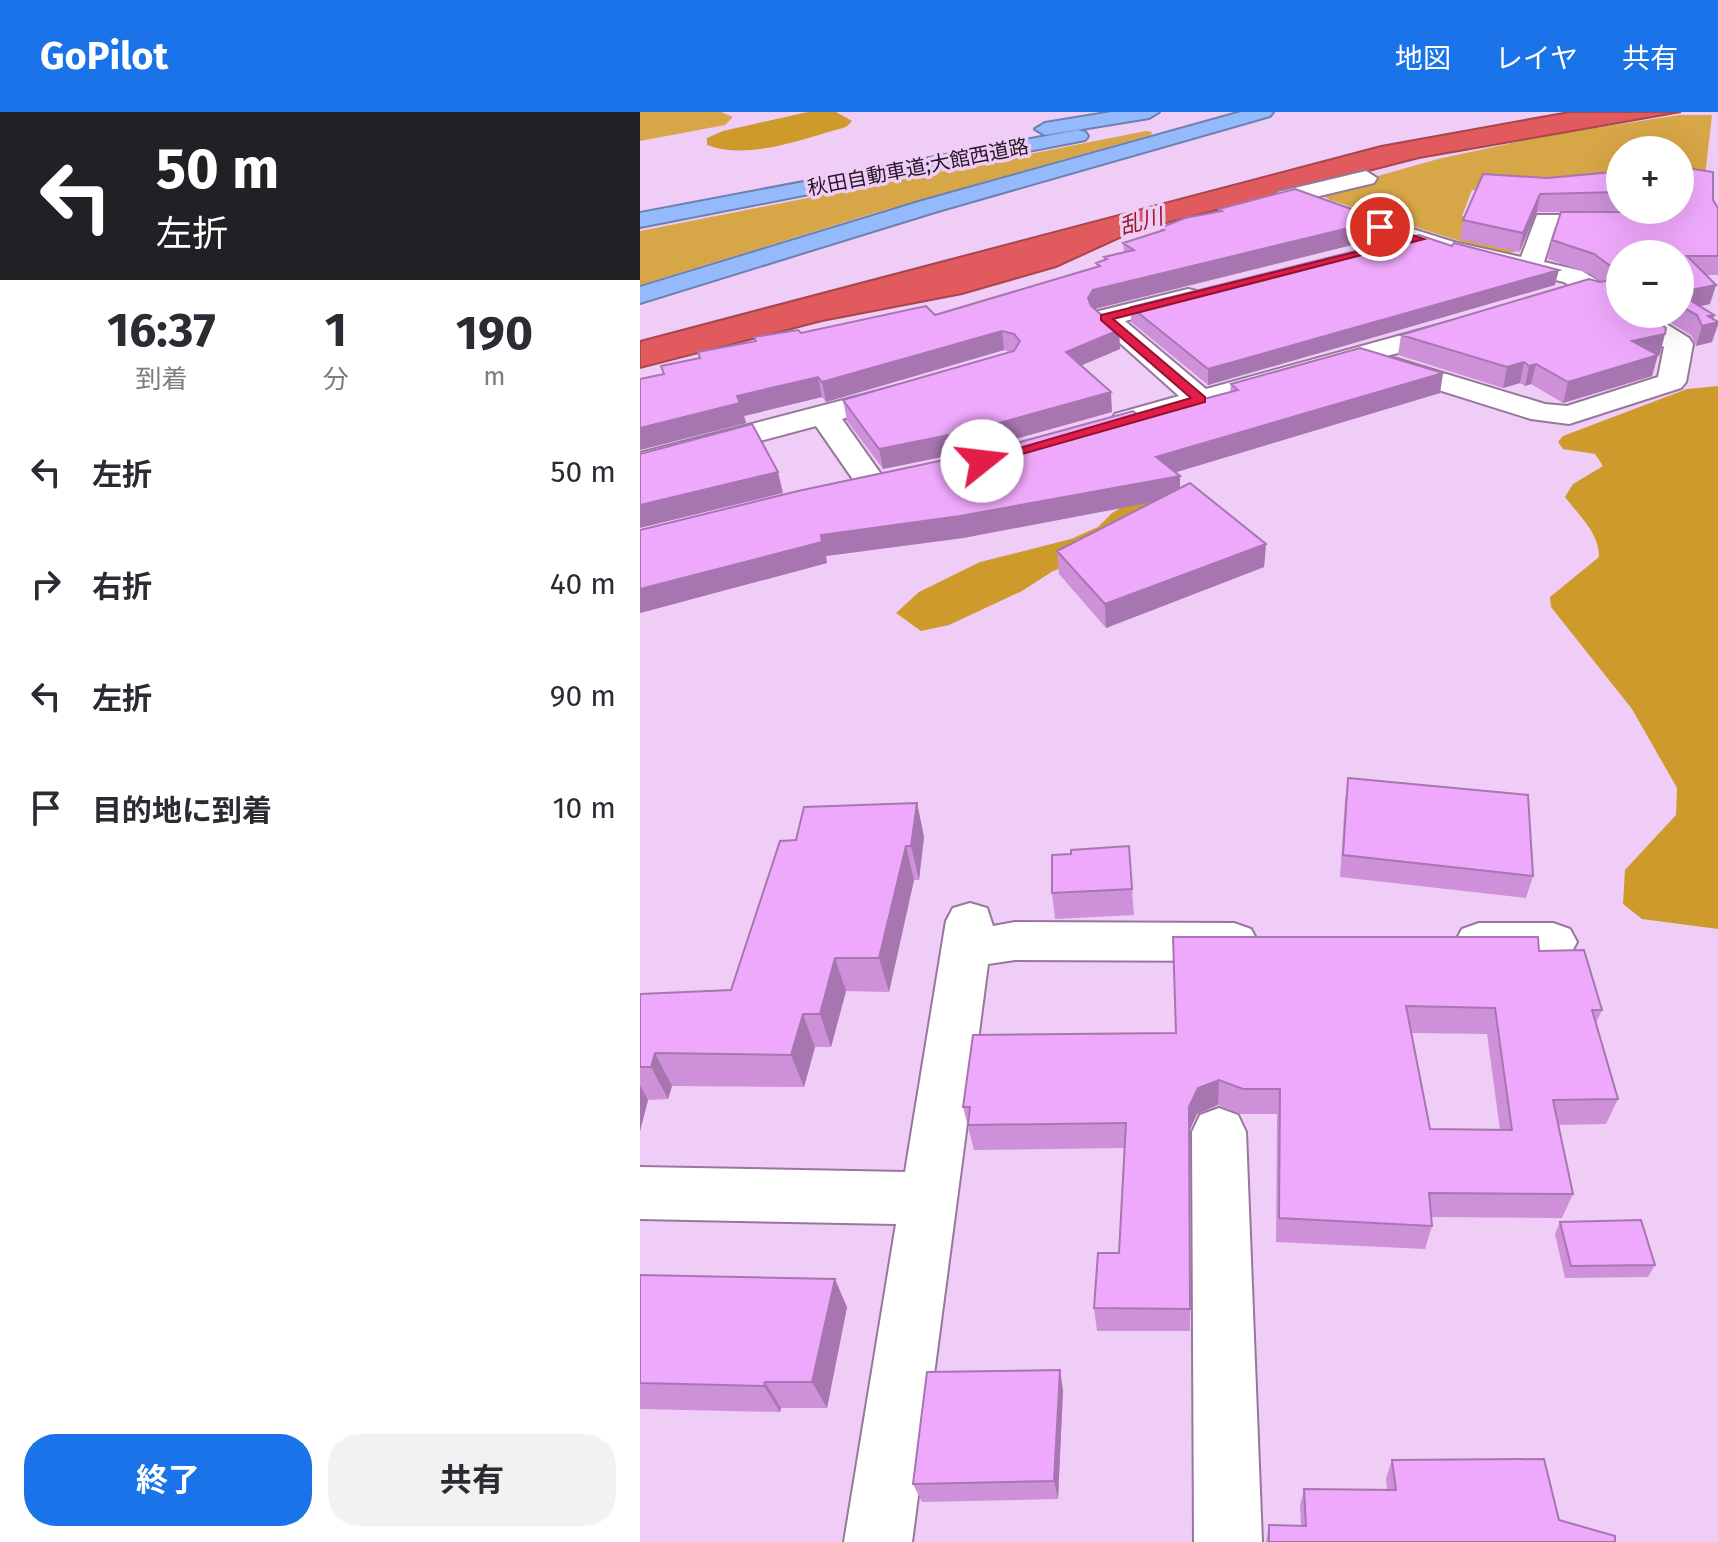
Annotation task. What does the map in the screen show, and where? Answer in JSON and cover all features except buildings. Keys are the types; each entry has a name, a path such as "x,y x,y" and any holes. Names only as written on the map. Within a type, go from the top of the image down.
{"highway":[{"path":"781,171 1149,112"},
{"name":"秋田自動車道;大館西道路","path":"640,220 1197,112"},
{"path":"640,295 930,206 1263,112"}],"street":[{"path":"1269,202 1366,178 1330,160"},
{"path":"1295,195 1328,210 1419,239 1573,276 1606,297"},
{"path":"1530,266 1545,220 1606,220"},
{"path":"1374,250 1419,239"},
{"path":"1547,299 1588,286"},
{"path":"1200,399 1105,318 1210,292"},
{"path":"1098,428 1479,321"},
{"path":"1358,355 1542,413 1569,415 1671,382 1679,344 1654,328"},
{"path":"640,463 930,385"},
{"path":"824,415 858,487 904,477"},
{"path":"878,1542 968,935 1015,941 1284,942"},
{"path":"1442,942 1553,942"},
{"path":"1219,1132 1228,1542"},
{"path":"640,1193 929,1199"}],"shaded area":[{"path":"640,112 721,112 733,117 725,125 640,141"},
{"path":"808,112 836,112 852,121 846,127 759,149 723,149 707,145 707,138 723,131"},
{"path":"1679,115 1712,115 1704,185 1694,184 1694,136 1606,136 1606,186 1537,193 1472,190 1462,216 1530,225 1521,250 1510,253 1479,247 1330,200 1318,193 1438,159 1549,135"},
{"path":"1152,132 1151,135 871,214 640,285 640,231"},
{"path":"1718,386 1718,929 1642,919 1623,904 1625,870 1676,815 1677,788 1632,709 1551,607 1550,597 1599,557 1592,532 1565,497 1573,484 1603,466 1595,454 1563,449 1558,442 1563,436 1687,389"},
{"path":"1167,494 1162,531 1053,571 1022,591 949,625 921,631 896,613 919,592 980,562 1071,539 1098,527 1112,513 1139,497"}],"water":[{"name":"乱川","path":"1569,112 1681,112 1419,158 1135,231 1056,267 962,294 822,321 640,368 640,341 1381,146"}],"route":[{"path":"982,461 1200,399 1105,318 1419,239 1380,227"}]}
